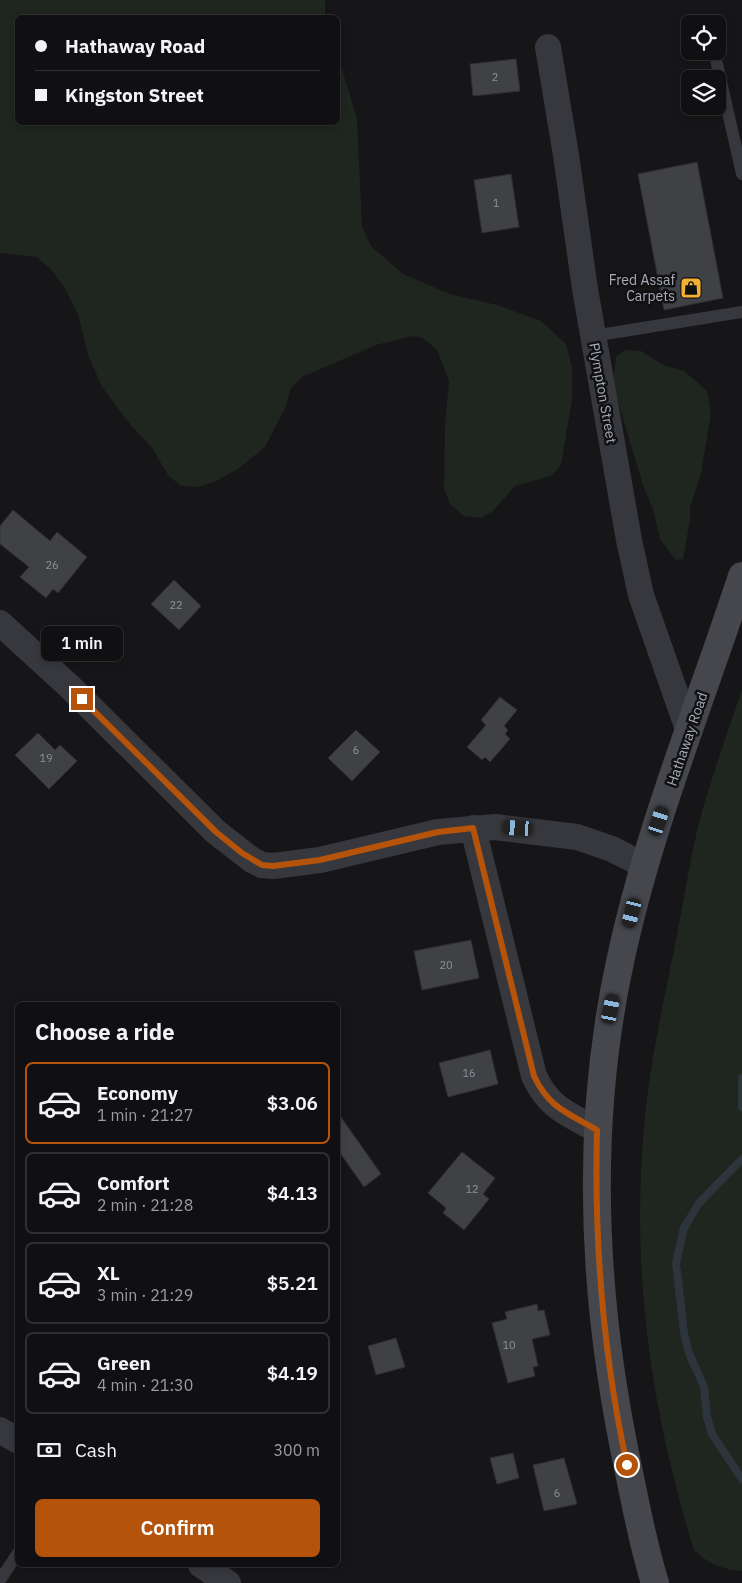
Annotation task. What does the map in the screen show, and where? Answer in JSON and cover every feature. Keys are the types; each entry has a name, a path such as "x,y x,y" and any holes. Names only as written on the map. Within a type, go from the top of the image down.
{"main road":[{"name":"Hathaway Road","path":"655,1583 623,1447 602,1310 596,1220 597,1130 611,1009 620,960 645,866 742,576"}],"street":[{"name":"Plympton Street","path":"548,46 593,336 629,540 642,595 689,732"},
{"path":"0,623 82,699 216,832 242,853 262,865 273,866 320,860 438,832 473,828 518,828 577,837 612,849 645,866"},
{"path":"473,828 534,1076 542,1094 558,1108 597,1130"},
{"path":"0,1430 15,1439"},
{"path":"205,1567 228,1583"}],"lane":[{"path":"716,60 742,174"},
{"path":"593,336 742,312"},
{"path":"0,1580 15,1557"}],"shaded area":[{"path":"0,0 325,0 325,15 15,15 15,125 340,125 340,63 357,119 362,226 371,246 403,274 450,294 497,305 541,321 566,344 572,368 572,400 561,465 551,476 515,486 492,512 480,518 464,516 450,504 444,489 445,424 449,381 437,350 423,338 412,336 376,345 302,377 291,388 285,408 265,447 238,469 214,482 198,487 181,486 168,475 152,448 129,423 102,387 88,355 78,314 65,288 50,268 36,257 0,253"},
{"path":"625,350 641,351 663,365 684,371 707,391 711,413 701,474 690,507 690,520 683,559 676,560 660,539 653,509 643,485 613,385 616,357"},
{"path":"742,690 742,1571 716,1565 704,1559 694,1550 666,1446 656,1394 648,1341 640,1235 644,1128 656,1039 698,825"}],"building":[{"path":"516,59 520,91 473,96 470,64"},
{"path":"697,162 723,298 664,310 638,174"},
{"path":"511,174 519,227 482,233 474,180"},
{"path":"13,510 50,541 57,532 87,557 58,593 53,589 46,598 20,577 29,567 0,544 0,526"},
{"path":"174,580 201,606 179,630 151,604"},
{"path":"500,697 517,710 504,726 508,730 505,734 510,739 490,762 485,757 482,760 467,747 486,725 481,720"},
{"path":"356,730 380,752 352,781 328,758"},
{"path":"38,733 55,750 60,745 77,761 49,789 15,755"},
{"path":"471,940 479,978 422,990 414,951"},
{"path":"490,1050 498,1084 448,1097 439,1063"},
{"path":"340,1116 381,1174 364,1187 340,1153"},
{"path":"462,1152 495,1178 483,1194 489,1199 464,1230 443,1213 446,1208 428,1193"},
{"path":"537,1304 538,1311 544,1310 550,1335 532,1339 538,1366 533,1367 535,1376 508,1383 492,1323 507,1319 505,1312"},
{"path":"396,1338 405,1367 376,1375 368,1346"},
{"path":"513,1453 519,1478 497,1484 490,1458"},
{"path":"564,1458 577,1504 544,1511 533,1465"}],"waterway":[{"path":"742,1078 742,1107"},
{"path":"742,1159 699,1203 684,1228 676,1263 684,1333 689,1353 704,1387 707,1417 712,1434 742,1479"}],"place":[{"name":"Fred Assaf Carpets","path":"691,288"}],"route":[{"path":"82,699 187,801 216,832 242,853 262,865 273,866 320,860 369,850 438,832 473,828 534,1076 542,1094 558,1108 597,1130 596,1220 602,1310 614,1401 627,1465"}]}
